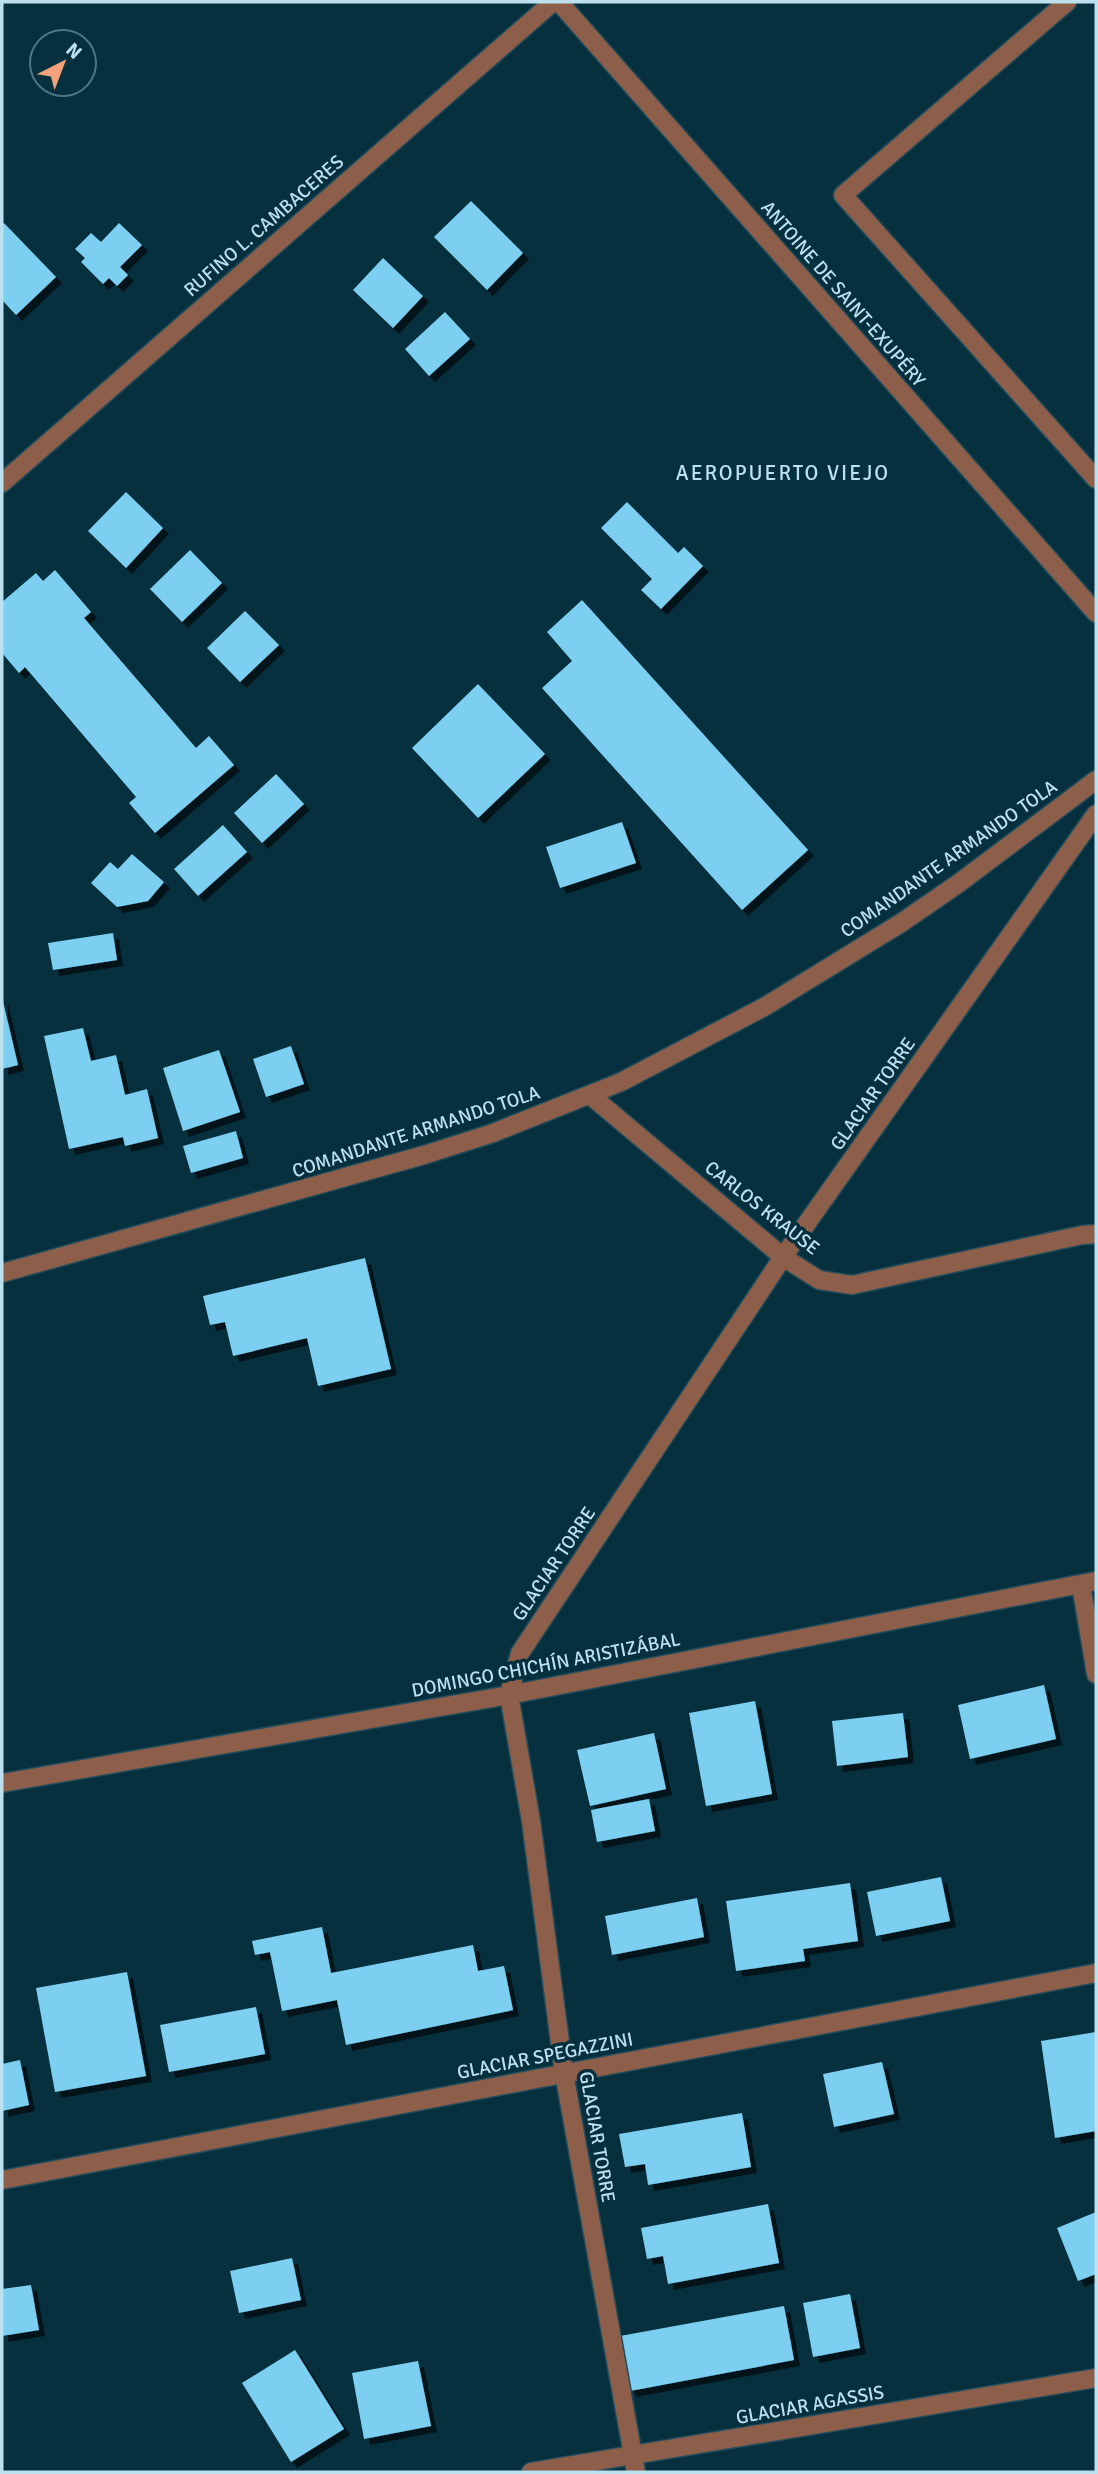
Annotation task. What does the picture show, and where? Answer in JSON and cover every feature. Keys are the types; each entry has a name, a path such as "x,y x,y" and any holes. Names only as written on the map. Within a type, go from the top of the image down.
{"street":[{"name":"RUFINO L. CAMBACERES","path":"2,483 553,2"},
{"name":"ANTOINE DE SAINT-EXUPÉRY","path":"559,2 1096,613"},
{"path":"1067,2 843,195 1096,479"},
{"name":"COMANDANTE ARMANDO TOLA","path":"2,1273 424,1155 493,1133 590,1095 693,1046 764,1007 901,923 1096,780"},
{"name":"GLACIAR TORRE","path":"634,2465 564,2073 531,1821 509,1695 520,1653 783,1256 1096,814"},
{"name":"CARLOS KRAUSE","path":"590,1095 783,1256 819,1280 852,1285 1069,1237 1096,1234"},
{"path":"1088,1583 1096,1674"},
{"name":"DOMINGO CHICHÍN ARISTIZÁBAL","path":"2,1783 509,1695 1088,1583"},
{"name":"GLACIAR SPEGAZZINI","path":"2,2180 1096,1973"},
{"name":"GLACIAR AGASSIS","path":"531,2472 634,2465 1096,2378"}],"building":[{"path":"471,201 523,253 487,290 434,237"},
{"path":"4,223 56,277 16,315 2,300"},
{"path":"119,223 142,245 120,267 128,275 117,286 109,278 103,284 81,262 85,258 75,249 91,233 101,242"},
{"path":"383,258 423,296 393,328 353,290"},
{"path":"445,312 470,339 429,376 405,349"},
{"path":"126,492 163,528 126,568 88,531"},
{"path":"627,502 678,553 684,547 703,566 661,609 641,590 652,579 601,528"},
{"path":"190,550 222,583 182,622 150,589"},
{"path":"55,570 91,612 84,618 196,748 209,736 234,765 155,833 129,803 136,797 25,667 19,673 2,653 2,602 36,573 43,581"},
{"path":"582,600 808,850 742,910 542,688 572,661 547,632"},
{"path":"245,611 279,645 240,682 207,648"},
{"path":"478,684 545,754 478,818 412,748"},
{"path":"276,774 304,804 262,843 234,813"},
{"path":"622,822 636,863 560,888 546,847"},
{"path":"223,825 247,852 198,896 174,869"},
{"path":"132,854 164,882 148,901 117,907 91,883 110,862 118,869"},
{"path":"113,933 117,960 53,970 48,943"},
{"path":"2,997 18,1065 2,1069"},
{"path":"83,1028 91,1061 116,1055 125,1095 147,1089 158,1138 125,1146 123,1137 69,1149 44,1036"},
{"path":"291,1046 304,1084 266,1097 253,1059"},
{"path":"219,1050 240,1112 183,1131 163,1068"},
{"path":"236,1131 243,1158 191,1173 183,1146"},
{"path":"365,1258 391,1369 318,1386 307,1338 233,1356 225,1322 210,1325 203,1296"},
{"path":"1044,1685 1056,1739 970,1759 958,1705"},
{"path":"755,1701 772,1794 706,1806 689,1713"},
{"path":"903,1713 908,1757 837,1766 832,1721"},
{"path":"654,1733 666,1789 590,1806 577,1750"},
{"path":"649,1799 655,1831 597,1842 591,1810"},
{"path":"941,1877 950,1921 876,1936 867,1892"},
{"path":"850,1883 858,1941 803,1949 805,1961 736,1971 726,1901"},
{"path":"697,1898 704,1937 612,1955 605,1916"},
{"path":"322,1927 331,1973 473,1945 478,1971 504,1966 513,2010 346,2045 337,2000 282,2011 270,1952 255,1955 252,1941"},
{"path":"127,1972 146,2076 55,2092 36,1988"},
{"path":"256,2007 265,2054 169,2072 160,2025"},
{"path":"1096,2032 1096,2131 1055,2138 1041,2041"},
{"path":"20,2060 29,2105 2,2111 2,2064"},
{"path":"882,2062 894,2114 834,2127 823,2074"},
{"path":"742,2113 751,2167 648,2185 645,2164 625,2167 619,2134"},
{"path":"768,2204 779,2263 668,2284 663,2256 647,2259 641,2228"},
{"path":"1096,2212 1096,2274 1078,2281 1057,2228"},
{"path":"292,2258 301,2300 239,2313 230,2271"},
{"path":"31,2285 39,2330 2,2336 2,2289"},
{"path":"850,2294 860,2348 813,2357 803,2303"},
{"path":"784,2306 794,2360 630,2391 620,2336"},
{"path":"295,2350 344,2429 291,2462 242,2383"},
{"path":"418,2361 431,2426 364,2439 352,2373"}],"district":[{"name":"AEROPUERTO VIEJO","path":"783,473"}]}
